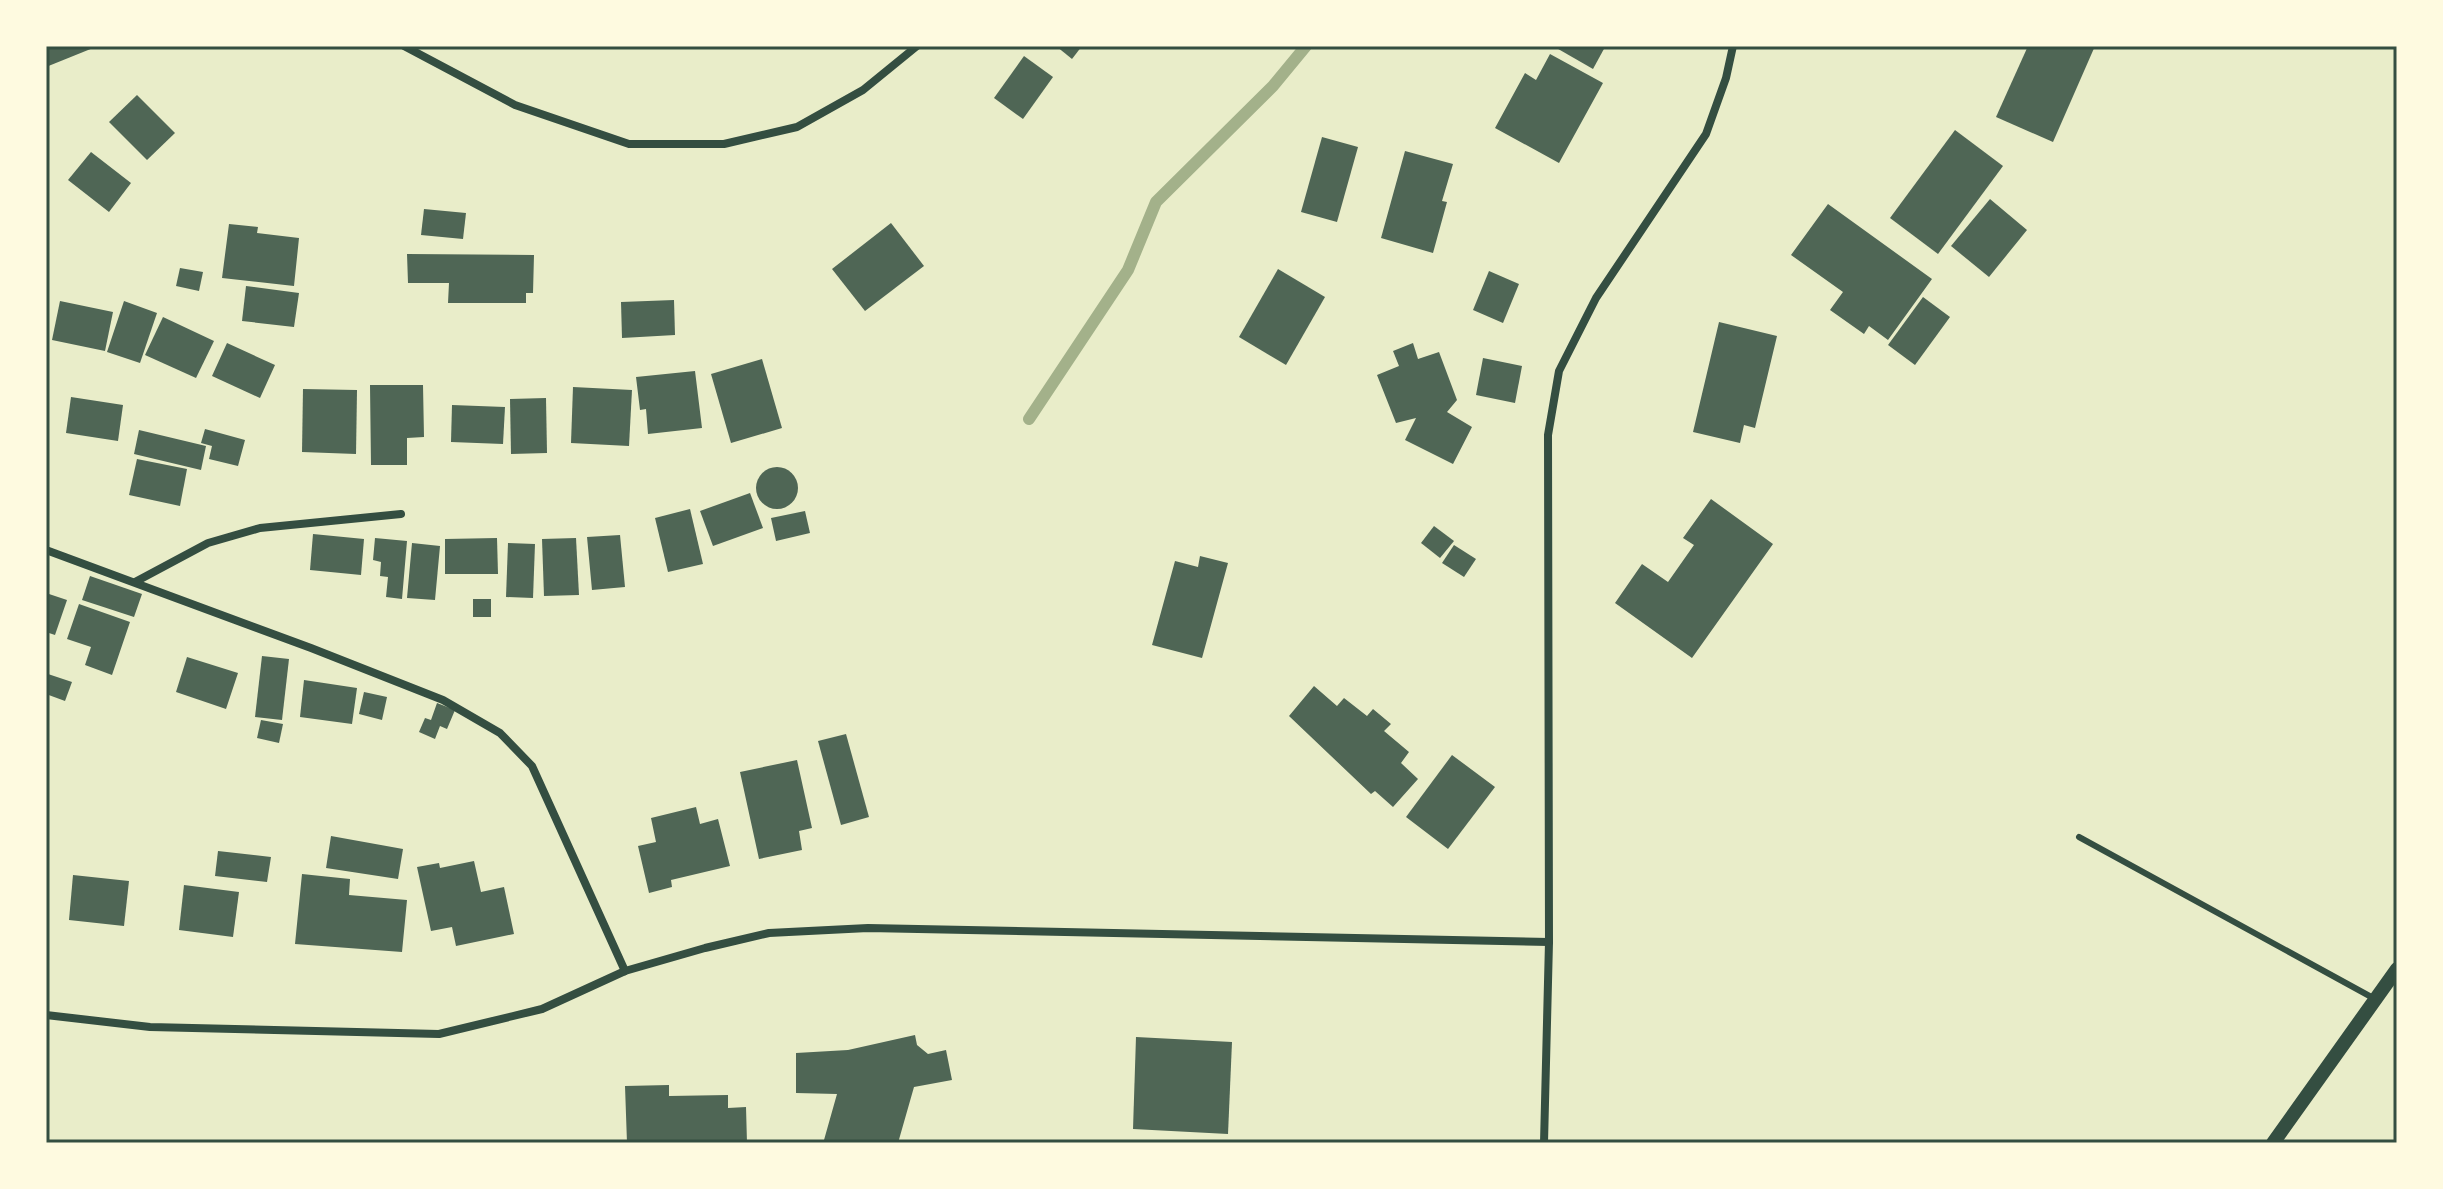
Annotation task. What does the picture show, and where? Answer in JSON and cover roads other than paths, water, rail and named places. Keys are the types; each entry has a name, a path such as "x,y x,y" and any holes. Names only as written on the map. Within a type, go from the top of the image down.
{"street":[{"path":"404,46 515,105 629,144 724,144 797,127 863,90 917,46"},
{"path":"1544,1143 1549,942 1548,435 1559,371 1596,298 1706,134 1726,78 1733,46"},
{"path":"135,582 208,543 260,528 401,514"},
{"path":"46,550 443,700 500,733 532,766 625,971"},
{"path":"46,1015 150,1027 439,1034 542,1009 625,971 769,933 868,928 1549,942"},
{"path":"2273,1143 2397,969"}],"lane":[{"path":"2079,837 2375,999"}],"waterway":[{"path":"1029,419 1128,270 1156,202 1273,86 1306,46"}]}
